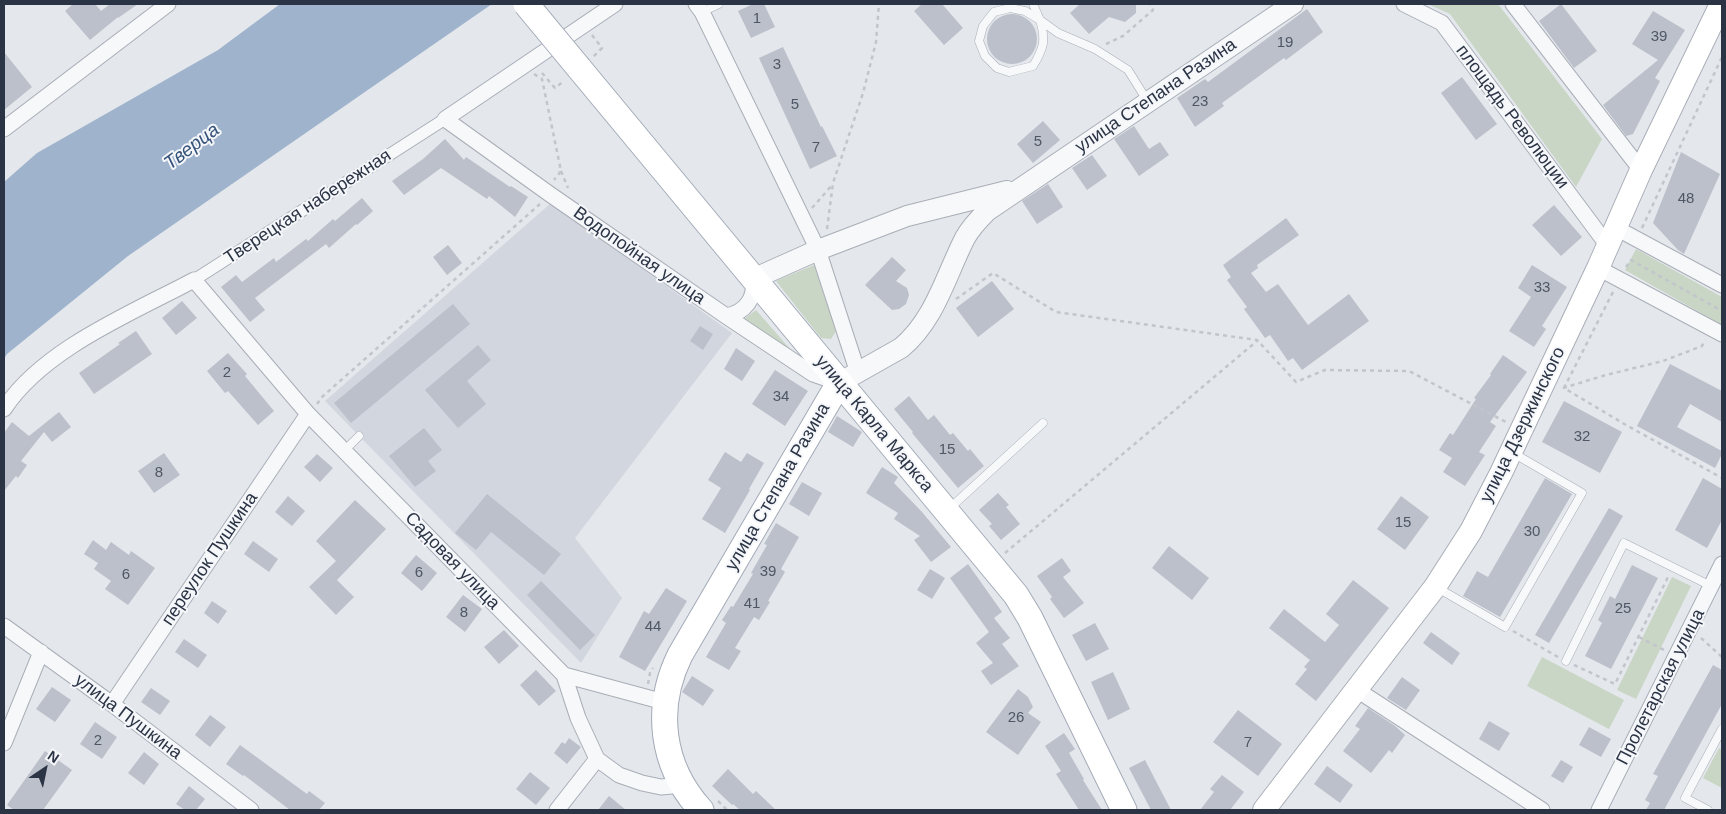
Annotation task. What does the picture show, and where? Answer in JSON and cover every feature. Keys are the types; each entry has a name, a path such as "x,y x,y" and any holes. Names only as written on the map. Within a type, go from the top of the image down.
{"main road":[{"name":"улица Карла Маркса","path":"526,4 753,279 849,378 946,511 1011,588 1026,610 1124,810"},
{"name":"улица Дзержинского","path":"1264,810 1435,587 1478,518 1540,392 1641,170 1721,4"},
{"name":"улица Степана Разина","path":"656,700 670,678 680,655 849,378"},
{"path":"656,700 672,763 683,786 708,804"}],"street":[{"path":"4,129 168,4"},
{"name":"Тверецкая набережная","path":"4,409 13,396 32,377 59,354 97,331 194,280 446,118 615,4"},
{"name":"улица Степана Разина","path":"849,378 901,348 909,341 933,308 966,236 987,210 1293,4"},
{"name":"площадь Революции","path":"1404,4 1442,23 1612,237"},
{"path":"1513,4 1641,170"},
{"name":"улица Карла Маркса","path":"699,8 818,250 849,378"},
{"name":"Водопойная улица","path":"446,118 548,193 813,374 849,378"},
{"name":"улица Степана Разина","path":"753,279 818,250 907,216 1019,188"},
{"path":"1612,237 1636,239 1722,286"},
{"path":"1598,268 1722,334"},
{"path":"726,316 741,311 748,304 753,294 753,279"},
{"name":"Садовая улица","path":"194,280 308,414 564,675"},
{"name":"переулок Пушкина","path":"112,704 308,414"},
{"name":"Пролетарская улица","path":"1599,810 1722,564"},
{"name":"улица Пушкина","path":"4,626 112,704 251,810"},
{"path":"4,743 41,652"},
{"path":"564,675 656,700"},
{"path":"564,675 578,718 597,759 619,775 642,783 661,787 683,786"},
{"path":"1357,690 1542,810"},
{"path":"557,810 597,759"}],"lane":[{"path":"699,8 719,4"},
{"path":"1033,4 1040,20 1044,33 1044,43 1040,55 1033,66 1009,72 997,68 985,56 979,41 983,26 994,12 1010,8 1025,11 1040,20 1058,33 1095,48 1128,70 1148,102"},
{"path":"946,511 1043,423"},
{"path":"344,451 359,436"},
{"path":"1435,587 1505,627 1582,493 1511,452"},
{"path":"1566,661 1624,543 1711,586"},
{"path":"1708,810 1685,798 1722,729"}],"path":[{"path":"820,226 827,232 834,183 863,94 876,42 879,4"},
{"path":"1095,48 1123,36 1153,10 1150,4"},
{"path":"542,73 556,88 602,48 589,32"},
{"path":"1636,239 1722,57"},
{"path":"308,414 322,397 548,193 560,171 542,79 521,68"},
{"path":"808,212 834,183"},
{"path":"1631,260 1722,311"},
{"path":"950,304 993,273 1056,312 1257,340 1296,382 1325,370 1409,371 1521,430"},
{"path":"1564,388 1613,291"},
{"path":"1540,392 1564,388 1606,374 1664,361 1702,346 1706,339"},
{"path":"1001,556 1257,340"},
{"path":"1564,388 1722,478"},
{"path":"1505,627 1566,661 1615,684 1673,567"},
{"path":"1701,638 1722,657"},
{"path":"654,665 650,673 647,689 656,700"},
{"path":"708,804 727,810"}],"shaded area":[{"path":"551,203 732,333 575,538 622,598 581,663 325,401"}],"green space":[{"path":"1428,4 1498,4 1602,139 1576,187 1450,14"},
{"path":"1636,249 1722,297 1722,325 1625,270"},
{"path":"814,265 836,331 831,339 821,338 776,281"},
{"path":"756,310 797,357 744,319"},
{"path":"1672,577 1691,586 1636,699 1617,690"},
{"path":"1542,657 1624,700 1609,729 1527,686"},
{"path":"1719,748 1722,750 1722,788 1703,778"}],"water":[{"name":"Тверца","path":"280,4 492,4 128,256 7,354 4,359 4,182 37,153 218,50"}],"building":[{"path":"73,4 95,4 101,11 110,4 138,4 118,17 90,40 65,11"},
{"path":"753,4 764,4 775,27 751,38 738,11"},
{"path":"922,4 942,4 963,28 944,45 914,11"},
{"path":"1080,4 1136,4 1136,13 1125,22 1109,17 1089,34 1070,13"},
{"path":"1561,4 1597,51 1574,68 1539,21"},
{"path":"1307,9 1323,32 1286,60 1284,58 1222,103 1224,106 1195,127 1177,98 1205,79 1208,82"},
{"path":"1653,11 1685,30 1655,78 1660,81 1633,134 1626,136 1603,105 1658,60 1632,44"},
{"path":"1012,14 1021,16 1032,25 1037,39 1035,48 1026,59 1012,64 1003,62 992,53 987,39 989,30 998,19"},
{"path":"783,47 837,156 810,169 759,58"},
{"path":"4,52 32,87 4,110"},
{"path":"1462,77 1497,124 1476,140 1441,93"},
{"path":"1043,121 1060,140 1033,163 1017,144"},
{"path":"1134,126 1149,149 1160,142 1169,155 1139,176 1114,139"},
{"path":"445,139 464,160 466,157 528,197 515,217 489,196 487,199 441,168 404,195 392,181 423,159"},
{"path":"1681,152 1720,174 1684,254 1653,223"},
{"path":"1092,155 1107,176 1087,190 1072,168"},
{"path":"1048,184 1063,207 1037,224 1022,201"},
{"path":"362,198 373,211 329,248 326,244 255,298 265,310 250,322 221,287 236,275 242,282 274,258 276,262 306,239 308,241 333,219 335,221"},
{"path":"1554,205 1582,237 1561,256 1532,225"},
{"path":"1286,218 1299,235 1257,265 1258,268 1251,273 1266,292 1278,284 1308,325 1349,294 1369,321 1302,370 1293,358 1288,361 1270,335 1265,338 1244,309 1247,307 1227,280 1231,277 1223,265"},
{"path":"448,245 462,263 447,275 433,257"},
{"path":"892,257 906,270 896,281 907,288 909,295 906,304 899,309 892,310 865,285"},
{"path":"1532,265 1567,287 1542,326 1546,329 1534,347 1509,331 1531,297 1518,288"},
{"path":"992,281 1014,309 978,337 956,308"},
{"path":"182,301 197,318 176,335 162,318"},
{"path":"453,304 470,324 351,423 334,403"},
{"path":"700,326 713,334 703,350 690,341"},
{"path":"136,331 152,354 94,394 79,373"},
{"path":"478,345 491,360 467,381 486,404 458,428 425,390"},
{"path":"736,348 755,361 742,381 724,369"},
{"path":"228,353 247,374 245,376 274,411 258,425 228,391 225,393 207,371"},
{"path":"1503,355 1527,372 1490,422 1496,426 1479,452 1485,455 1465,486 1443,472 1452,458 1439,450 1450,433 1453,435 1476,399 1474,398"},
{"path":"1670,364 1722,391 1722,422 1690,404 1677,427 1722,451 1715,468 1637,426"},
{"path":"775,370 808,391 785,426 752,404"},
{"path":"909,396 928,420 934,415 950,435 953,433 984,466 958,488 894,409"},
{"path":"1564,401 1622,432 1600,473 1542,442"},
{"path":"59,412 71,427 52,442 44,432 21,461 27,465 18,478 16,476 4,491 4,433 12,422 29,436"},
{"path":"837,416 862,432 853,447 828,432"},
{"path":"424,428 442,450 428,461 436,471 415,487 389,456"},
{"path":"725,452 741,462 747,453 764,463 725,533 702,519 721,488 708,480"},
{"path":"164,453 180,475 154,493 138,471"},
{"path":"317,454 333,468 320,482 304,467"},
{"path":"882,467 898,477 894,483 922,512 951,547 931,562 914,540 920,536 894,519 898,513 866,493"},
{"path":"1545,478 1572,494 1500,617 1463,596 1477,571 1488,577"},
{"path":"1703,478 1722,489 1722,520 1707,548 1675,530"},
{"path":"802,482 822,493 809,516 789,504"},
{"path":"998,493 1009,505 1006,507 1020,524 1001,540 989,526 992,524 979,510"},
{"path":"487,494 561,554 544,575 491,532 476,550 455,533"},
{"path":"288,496 305,511 292,526 275,512"},
{"path":"1401,496 1429,517 1405,550 1377,529"},
{"path":"355,500 386,529 337,580 354,597 336,615 309,587 336,561 316,541"},
{"path":"1609,508 1623,516 1549,643 1535,635"},
{"path":"776,523 799,537 781,569 785,572 768,601 770,602 759,620 754,617 735,648 741,651 729,670 706,657 726,623 722,620 731,606 733,607 753,574 751,573 767,545 764,544"},
{"path":"93,540 106,550 111,542 129,555 131,551 155,568 128,605 105,589 111,581 94,569 98,563 84,554"},
{"path":"253,541 278,559 269,572 244,554"},
{"path":"1169,546 1209,578 1192,600 1152,568"},
{"path":"416,555 437,573 422,591 401,573"},
{"path":"1062,558 1071,571 1063,577 1084,603 1064,618 1050,599 1052,597 1037,576"},
{"path":"968,564 1002,612 994,618 1010,638 1002,644 1019,666 991,685 981,671 993,663 976,643 989,632 950,578"},
{"path":"1632,565 1658,578 1611,669 1585,656 1602,623 1598,620 1610,596 1615,599"},
{"path":"930,569 945,578 932,599 917,590"},
{"path":"1353,580 1389,608 1316,701 1295,684 1307,669 1304,667 1310,660 1269,628 1284,609 1325,642 1339,625 1326,614"},
{"path":"541,581 595,635 580,650 527,595"},
{"path":"666,588 687,601 645,671 619,657 644,611 649,614"},
{"path":"463,595 482,609 465,632 446,617"},
{"path":"212,601 227,611 218,624 204,613"},
{"path":"1095,623 1109,649 1086,661 1072,635"},
{"path":"504,630 519,646 499,664 484,647"},
{"path":"1431,632 1460,653 1452,665 1423,643"},
{"path":"184,639 207,655 198,668 175,652"},
{"path":"1713,665 1722,670 1722,704 1664,810 1646,810 1650,803 1645,800 1658,776 1653,774"},
{"path":"536,670 556,691 539,706 520,685"},
{"path":"1113,672 1130,709 1108,720 1091,682"},
{"path":"692,676 714,690 703,706 682,692"},
{"path":"1402,677 1420,690 1406,710 1387,698"},
{"path":"52,687 71,700 55,722 36,709"},
{"path":"151,688 170,701 160,715 141,702"},
{"path":"1018,689 1028,697 1033,707 1028,713 1041,722 1018,755 986,732"},
{"path":"1368,708 1405,735 1392,753 1389,750 1371,773 1343,751 1360,729 1355,726"},
{"path":"1238,710 1282,744 1258,776 1213,742"},
{"path":"210,715 226,727 210,747 195,735"},
{"path":"1489,721 1510,733 1499,751 1479,739"},
{"path":"95,722 117,737 102,759 80,744"},
{"path":"1589,727 1611,739 1601,757 1579,745"},
{"path":"1064,733 1075,749 1069,753 1102,810 1079,810 1056,774 1061,771 1045,746"},
{"path":"569,738 581,747 567,764 554,753 562,742 565,744"},
{"path":"240,745 307,794 309,791 325,803 319,810 290,810 244,775 226,764"},
{"path":"45,751 72,770 43,810 14,810 7,805"},
{"path":"144,752 159,764 144,785 128,773"},
{"path":"1145,760 1171,810 1151,810 1129,768"},
{"path":"1561,760 1573,767 1563,783 1551,776"},
{"path":"1327,766 1353,785 1340,803 1314,784"},
{"path":"728,769 753,794 756,791 776,810 740,810 732,805 712,786"},
{"path":"530,772 550,788 536,805 516,789"},
{"path":"1222,775 1244,792 1230,810 1200,810 1214,792 1210,789"},
{"path":"189,786 205,799 196,810 185,810 176,804"},
{"path":"609,796 626,810 598,810"}]}
